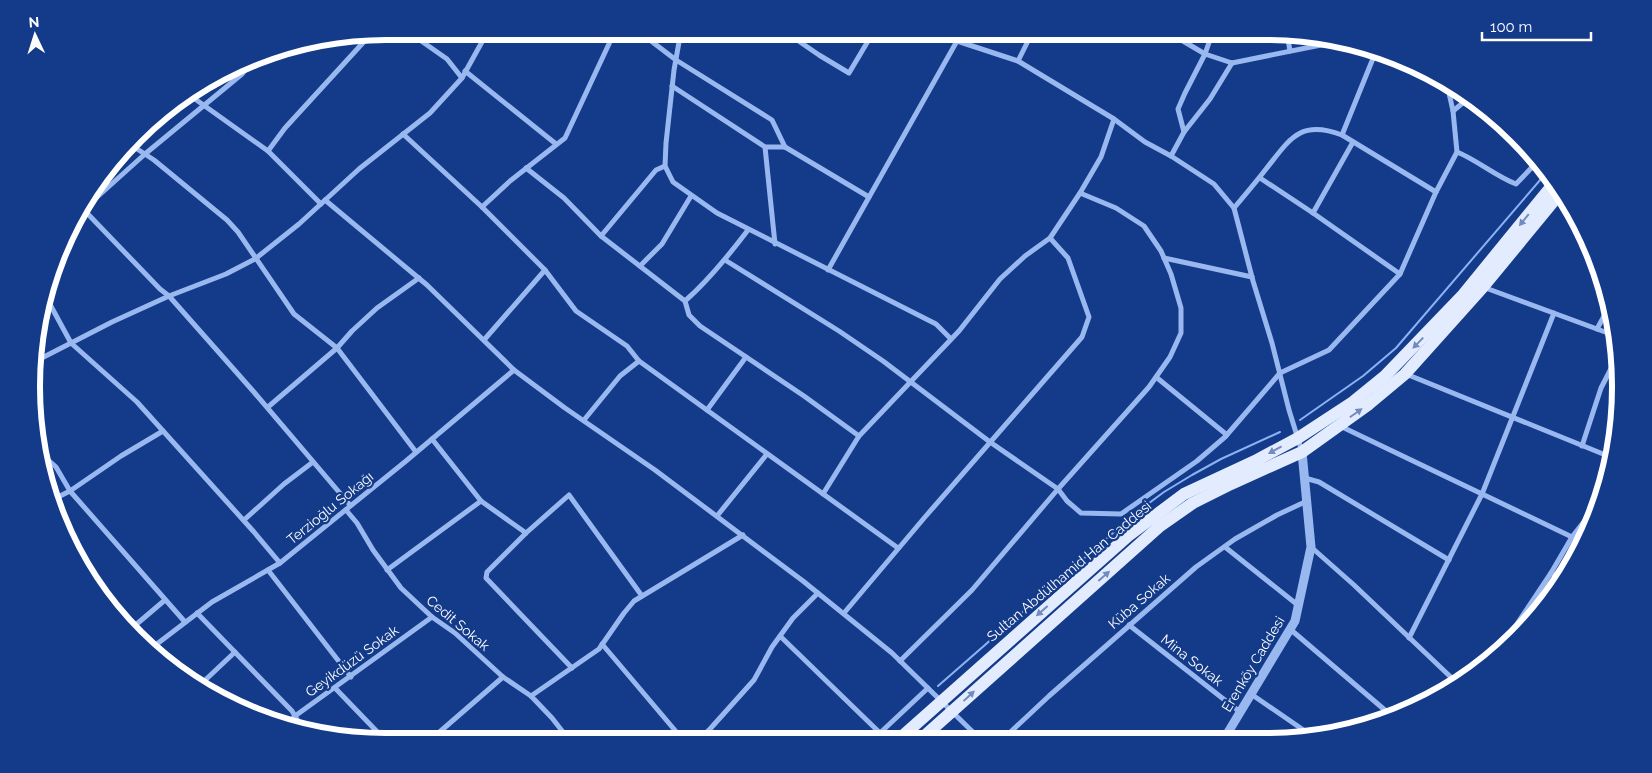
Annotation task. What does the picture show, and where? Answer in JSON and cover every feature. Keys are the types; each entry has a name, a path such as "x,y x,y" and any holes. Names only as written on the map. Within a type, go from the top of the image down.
{"main road":[{"name":"Sultan Abdülhamid Han Caddesi","path":"906,733 1128,536 1184,494 1255,461 1298,438 1353,402 1385,376 1462,296 1550,188"},
{"name":"Sultan Abdülhamid Han Caddesi","path":"928,733 1160,526 1200,499 1302,452 1369,404 1405,374 1484,287 1556,198"}],"street":[{"path":"420,40 447,59 462,78"},
{"path":"42,358 169,296 226,274 255,259 299,224 359,169 430,113 462,78 483,40"},
{"path":"482,208 510,181 565,138 612,40"},
{"path":"650,40 676,60 772,120 785,146 869,197"},
{"path":"679,40 666,143 665,166 673,182 717,213 936,324 952,339"},
{"path":"797,40 849,73 869,40"},
{"path":"1018,61 1028,40"},
{"path":"1181,40 1205,54 1232,63 1321,45"},
{"path":"1184,132 1178,109 1210,40"},
{"path":"268,151 285,128 365,41"},
{"path":"828,270 957,41 1018,61 1114,119 1145,142 1171,156 1214,184 1234,208 1302,452"},
{"path":"1288,41 1290,51"},
{"path":"1342,135 1373,57"},
{"path":"1171,156 1184,132 1210,98 1232,63"},
{"path":"93,201 145,154 245,70"},
{"path":"465,71 556,144"},
{"path":"725,260 839,331 911,381 990,442 1058,489 1067,501 1081,513 1121,514 1197,461 1227,435 1280,373 1329,350 1400,274 1436,192 1457,152 1453,111 1449,93 1437,85"},
{"path":"672,86 765,147 785,146"},
{"path":"194,98 268,151 323,202 419,278 514,370 743,535 844,614 900,661 974,733"},
{"path":"1453,111 1464,102"},
{"path":"823,494 859,436 952,339 1000,279 1025,256 1050,238 1101,157 1114,119"},
{"path":"1234,208 1290,139 1307,130 1326,129 1342,135 1436,192"},
{"path":"403,134 545,270 576,311 626,346 639,361 898,548"},
{"path":"1313,213 1353,142"},
{"path":"135,147 227,220 238,232 294,314 337,348 416,452"},
{"path":"765,147 775,244"},
{"path":"1457,152 1468,156 1507,181 1516,184 1533,167"},
{"path":"601,236 656,170 665,166"},
{"path":"526,168 564,198 601,236 685,301 689,315 700,326 804,396 859,436"},
{"path":"1260,178 1400,274"},
{"path":"900,661 972,590 1058,489 1150,387 1170,357 1180,334 1181,308 1171,274 1161,251 1144,226 1116,208 1080,193"},
{"path":"640,266 662,244 692,196"},
{"path":"86,212 169,296 268,408 350,506"},
{"path":"685,301 700,288 725,260 748,230"},
{"path":"844,614 898,548 1082,336 1089,317 1068,258 1050,238"},
{"path":"1164,258 1252,278"},
{"path":"484,340 545,270"},
{"path":"268,408 337,348 377,308 419,278"},
{"path":"1484,287 1608,333"},
{"path":"50,305 71,343 137,402 244,520 280,563"},
{"path":"1409,638 1482,494 1554,313"},
{"path":"1597,329 1604,316"},
{"path":"707,410 746,357"},
{"path":"584,420 620,376 639,361"},
{"path":"1582,446 1601,388 1611,368"},
{"name":"Terzioğlu Sokağı","path":"156,645 212,602 280,563 514,370"},
{"path":"1405,374 1605,455"},
{"path":"1156,377 1227,435"},
{"path":"1338,426 1572,537"},
{"path":"58,497 163,431"},
{"path":"432,439 481,501 526,533"},
{"name":"Erenköy Caddesi","path":"1228,733 1295,621 1299,606 1311,547 1302,452"},
{"path":"717,516 767,454"},
{"path":"48,460 56,467 70,491 185,622"},
{"path":"244,520 284,484 314,462"},
{"path":"1305,478 1319,482 1449,560"},
{"path":"572,668 486,578 487,572 526,533 569,495 642,596"},
{"path":"387,570 481,501"},
{"name":"Küba Sokak","path":"1009,733 1196,566 1277,515 1307,501"},
{"name":"Cedit Sokak","path":"346,510 357,523 373,550 400,588 432,617 455,633 503,677 531,696 564,733"},
{"path":"1513,630 1572,537 1586,519"},
{"path":"531,696 599,648 634,601 743,535"},
{"path":"1224,547 1299,606"},
{"path":"1311,547 1354,585 1452,679"},
{"path":"268,570 351,676"},
{"path":"1551,572 1556,575"},
{"path":"706,733 754,680 772,647 793,618 818,593"},
{"path":"135,625 165,600"},
{"path":"197,613 292,711 299,721"},
{"name":"Geyikdüzü Sokak","path":"292,720 432,617"},
{"name":"Mina Sokak","path":"1129,625 1240,712"},
{"path":"1290,629 1387,711"},
{"path":"780,636 880,733 928,688"},
{"path":"602,644 677,733"},
{"path":"204,681 235,652"},
{"path":"438,733 503,677"},
{"path":"335,688 378,733"},
{"path":"1250,694 1305,731"}],"waterway":[{"path":"1300,420 1363,376 1396,348 1542,178"},
{"path":"938,686 1137,512 1164,492 1192,475 1221,459 1280,432"}]}
